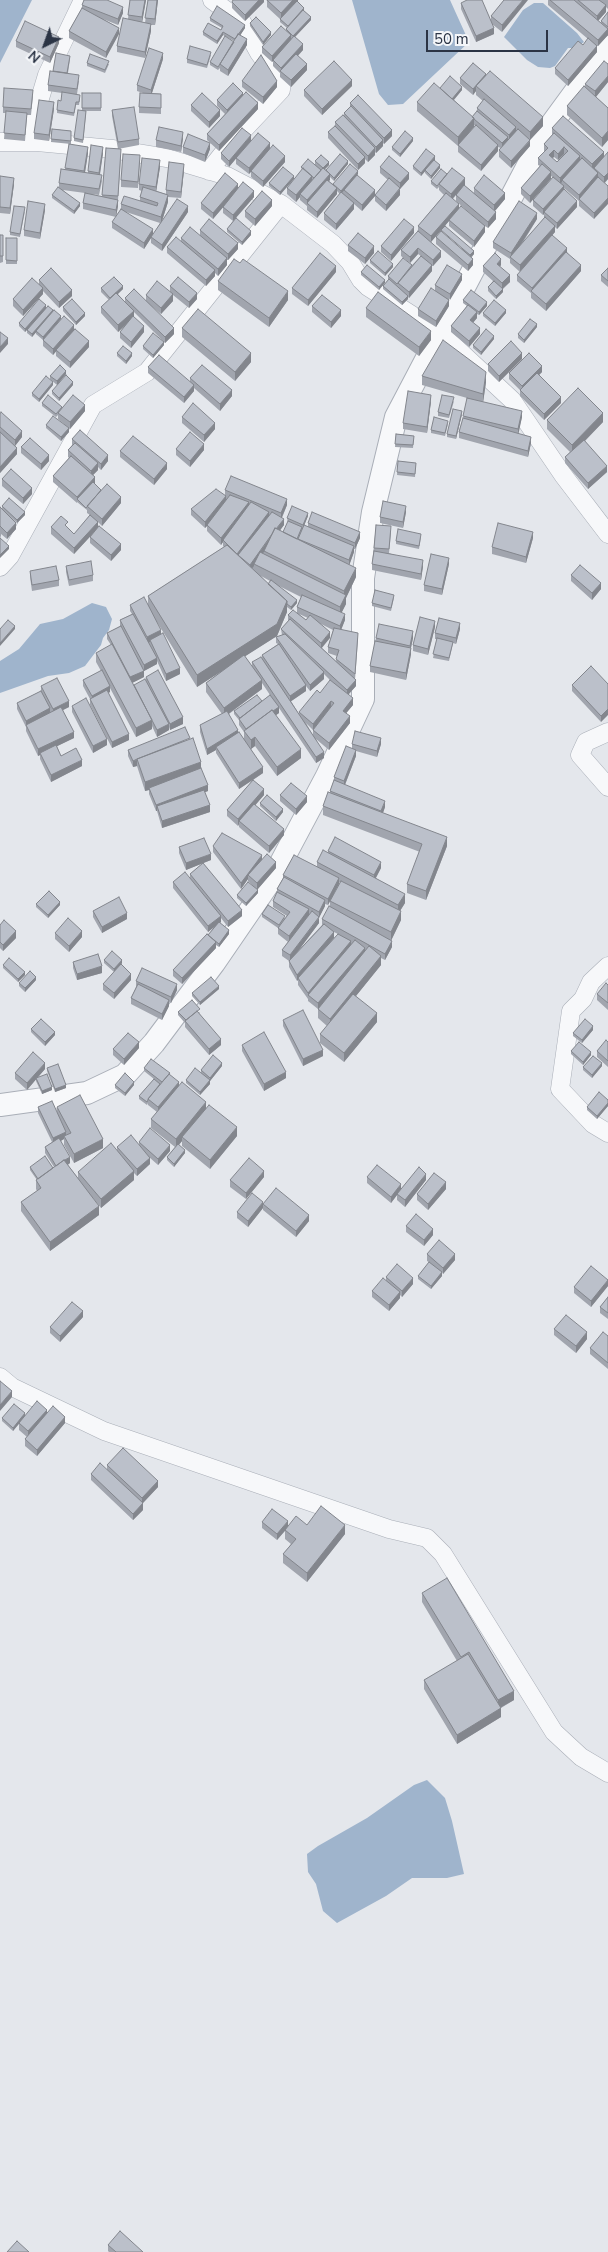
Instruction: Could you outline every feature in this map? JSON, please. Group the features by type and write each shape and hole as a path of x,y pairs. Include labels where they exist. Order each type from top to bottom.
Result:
{"street":[{"path":"27,142 47,75 83,0"},
{"path":"209,171 232,142 281,90 280,83 259,53 242,22 212,0"},
{"path":"0,1105 87,1093 125,1075 154,1043 214,963 275,874 327,776 363,699 363,578 373,512 396,417 545,133 608,47"},
{"path":"0,142 27,142 112,149 167,158 227,176 281,204 333,244 350,262 361,280 368,287 440,333 512,400 563,475 608,534"},
{"path":"0,567 10,556 93,405 147,372 281,204"},
{"path":"608,732 586,742 580,755 608,787"},
{"path":"608,966 591,982 583,999 571,1011 560,1089 593,1124 608,1133"},
{"path":"0,1377 12,1386 104,1431 388,1529 427,1538 443,1554 554,1732 581,1757 608,1773"}],"water":[{"path":"0,0 32,0 0,63"},
{"path":"352,0 450,0 469,42 403,104 388,105 379,94"},
{"path":"534,3 543,3 577,33 584,42 576,48 568,48 555,66 550,68 538,67 527,60 504,37 523,10"},
{"path":"92,603 106,607 112,619 109,630 103,638 101,645 85,666 69,673 48,676 0,693 0,661 19,649 40,624 63,619"},
{"path":"427,1780 445,1798 464,1874 447,1878 412,1878 386,1896 337,1923 323,1911 316,1884 308,1872 307,1854 367,1818 414,1785"}],"building":[{"path":"84,0 107,0 123,7 118,19 82,5"},
{"path":"130,0 145,0 142,17 128,15"},
{"path":"148,0 157,0 155,19 145,18"},
{"path":"233,0 259,0 245,15 232,2"},
{"path":"267,0 293,0 281,13"},
{"path":"467,0 482,0 494,28 476,36 461,3"},
{"path":"504,0 523,0 502,25 491,16"},
{"path":"550,0 574,0 608,29 598,40"},
{"path":"578,0 599,0 606,5 597,16"},
{"path":"297,1 304,8 288,26 280,19"},
{"path":"217,6 245,25 235,39 223,32 217,41 203,32 208,23 221,30 223,26 210,18"},
{"path":"82,8 119,28 106,52 69,31"},
{"path":"303,10 311,17 293,36 286,29"},
{"path":"608,12 608,27 601,21"},
{"path":"256,17 271,32 263,42 250,23"},
{"path":"123,18 151,24 145,52 117,46"},
{"path":"25,21 59,37 50,57 16,41"},
{"path":"281,26 291,35 272,56 262,47"},
{"path":"238,34 247,39 228,70 220,64"},
{"path":"225,36 234,42 218,67 210,62"},
{"path":"294,36 303,44 281,68 273,60"},
{"path":"588,38 597,46 568,80 555,68 578,41 583,45"},
{"path":"190,46 211,52 207,65 187,59"},
{"path":"149,48 163,53 151,90 137,85"},
{"path":"56,53 70,56 67,73 53,71"},
{"path":"90,54 109,61 105,70 87,63"},
{"path":"296,54 307,64 291,80 280,71"},
{"path":"261,55 277,81 263,97 242,81"},
{"path":"334,61 352,80 322,109 304,90"},
{"path":"604,61 608,64 608,76 595,91 585,84"},
{"path":"473,63 486,74 473,89 460,78"},
{"path":"50,71 79,75 77,89 48,85"},
{"path":"490,71 543,117 530,132 476,86"},
{"path":"450,76 462,87 452,99 440,88"},
{"path":"233,83 243,93 227,110 217,100"},
{"path":"434,83 474,118 458,137 417,102"},
{"path":"584,86 608,108 608,131 602,138 567,106"},
{"path":"4,88 33,90 31,109 3,107"},
{"path":"62,92 80,95 79,102 76,102 74,113 57,110 58,100 61,101"},
{"path":"246,92 258,103 219,145 207,134"},
{"path":"82,93 101,93 101,108 82,108"},
{"path":"140,93 161,94 161,108 139,107"},
{"path":"202,93 220,110 209,122 191,105"},
{"path":"358,95 392,130 384,138 350,103"},
{"path":"484,99 516,127 509,135 477,108"},
{"path":"39,100 54,102 49,135 34,133"},
{"path":"351,106 383,140 376,147 344,113"},
{"path":"134,107 139,139 118,142 112,110"},
{"path":"78,110 86,111 83,140 74,138"},
{"path":"6,111 27,113 25,135 4,133"},
{"path":"477,111 508,137 502,143 472,117"},
{"path":"343,115 375,148 368,156 335,122"},
{"path":"563,116 604,152 592,164 552,128"},
{"path":"476,125 498,145 481,165 458,145"},
{"path":"335,126 365,157 358,164 328,132"},
{"path":"159,127 183,132 181,146 156,140"},
{"path":"242,128 251,135 229,161 221,153"},
{"path":"52,129 71,131 71,141 51,139"},
{"path":"518,129 530,140 511,161 499,150"},
{"path":"405,131 413,138 400,154 392,147"},
{"path":"258,133 270,143 249,168 236,158"},
{"path":"554,133 580,156 560,178 538,158 548,148 544,144","holes":["564,147 568,151 557,162 549,155 554,150 558,154"]},
{"path":"188,134 210,143 205,155 183,147"},
{"path":"69,144 88,147 84,171 65,168"},
{"path":"91,145 103,147 99,173 88,171"},
{"path":"273,145 285,156 263,181 251,171"},
{"path":"106,148 121,149 118,196 102,195"},
{"path":"426,149 435,156 421,173 413,166"},
{"path":"608,152 608,173 604,177 594,168"},
{"path":"123,154 140,155 138,182 121,180"},
{"path":"340,154 348,161 334,178 326,170"},
{"path":"321,155 329,162 323,168 315,161"},
{"path":"389,156 409,173 400,183 380,167"},
{"path":"142,158 160,160 156,187 139,184"},
{"path":"582,158 598,173 579,195 562,180"},
{"path":"308,159 321,170 314,178 301,167"},
{"path":"434,160 440,165 431,176 425,170"},
{"path":"169,162 184,164 181,192 166,190"},
{"path":"350,164 358,171 341,191 333,184"},
{"path":"542,164 551,172 530,196 521,188"},
{"path":"283,167 294,176 280,192 269,183"},
{"path":"303,168 312,176 296,195 287,188"},
{"path":"323,168 330,174 307,200 300,194"},
{"path":"452,168 465,178 451,194 439,184"},
{"path":"61,169 102,175 99,189 59,183"},
{"path":"441,169 447,174 437,186 431,181"},
{"path":"225,173 238,184 213,213 201,203"},
{"path":"357,175 375,190 362,205 344,190"},
{"path":"484,175 505,193 494,205 474,188"},
{"path":"0,176 14,178 10,208 0,207"},
{"path":"553,177 564,186 543,209 533,200"},
{"path":"598,177 608,186 608,198 594,213 579,199"},
{"path":"389,178 400,188 386,205 375,195"},
{"path":"327,180 337,188 317,212 307,203"},
{"path":"243,182 254,191 233,215 223,207"},
{"path":"464,185 496,212 488,222 456,195"},
{"path":"58,187 80,203 74,211 52,195"},
{"path":"143,187 168,195 161,217 121,204 124,196 157,206 158,203 140,197"},
{"path":"564,189 577,201 557,223 544,212"},
{"path":"262,191 272,200 255,219 245,211"},
{"path":"341,192 354,203 336,224 324,213"},
{"path":"85,193 118,200 116,210 83,203"},
{"path":"446,193 459,204 431,236 418,226"},
{"path":"177,199 188,206 162,245 151,237"},
{"path":"28,201 45,204 40,233 24,230"},
{"path":"519,201 537,213 511,253 493,242"},
{"path":"14,206 25,207 20,234 10,232"},
{"path":"461,206 485,226 474,241 449,220"},
{"path":"121,209 153,229 144,243 112,222"},
{"path":"545,217 555,226 520,265 510,257"},
{"path":"236,218 251,231 242,242 227,229"},
{"path":"209,219 238,243 228,254 200,230"},
{"path":"404,219 414,227 391,255 381,246"},
{"path":"445,226 474,251 470,255 441,230"},
{"path":"190,227 227,258 218,269 181,238"},
{"path":"418,231 441,251 433,260 418,248 410,257 401,250"},
{"path":"441,231 473,259 468,265 436,237"},
{"path":"358,233 374,246 365,258 348,245"},
{"path":"0,235 3,235 3,256 0,256"},
{"path":"552,235 567,248 532,288 517,275"},
{"path":"176,237 215,270 206,280 167,247"},
{"path":"6,238 17,238 17,261 6,260"},
{"path":"378,251 393,264 385,273 370,260"},
{"path":"566,252 581,265 546,304 531,291"},
{"path":"320,253 336,266 308,300 292,288"},
{"path":"495,253 501,259 497,264 510,275 502,283 483,266"},
{"path":"421,256 432,265 409,292 398,283"},
{"path":"403,258 412,265 397,284 388,276"},
{"path":"234,259 240,263 243,259 288,291 269,318 218,281"},
{"path":"367,265 385,280 379,287 361,272"},
{"path":"447,265 462,274 450,294 435,285"},
{"path":"51,268 72,290 59,302 39,280"},
{"path":"608,268 608,281 601,275"},
{"path":"114,277 123,286 110,298 101,288"},
{"path":"178,277 197,293 189,302 170,286"},
{"path":"32,278 43,288 23,310 13,299"},
{"path":"389,279 408,296 402,302 383,286"},
{"path":"157,281 173,294 161,308 146,295"},
{"path":"494,281 503,289 496,296 488,287"},
{"path":"431,288 449,300 436,321 418,309"},
{"path":"134,289 174,328 165,337 125,298"},
{"path":"471,290 487,302 479,312 463,300"},
{"path":"378,292 431,331 419,347 366,308"},
{"path":"116,293 134,311 118,325 101,307"},
{"path":"322,295 341,310 331,322 312,306"},
{"path":"39,299 46,305 25,329 19,323"},
{"path":"72,299 85,313 76,322 63,307"},
{"path":"494,300 506,310 495,323 483,313"},
{"path":"468,305 477,312 470,320 480,328 469,341 451,326"},
{"path":"48,306 53,310 32,334 27,330"},
{"path":"198,309 251,353 235,372 182,328"},
{"path":"54,310 61,316 43,337 36,331"},
{"path":"64,316 74,325 53,349 43,340"},
{"path":"133,316 144,326 131,342 120,332"},
{"path":"530,319 537,324 524,340 518,334"},
{"path":"75,329 89,341 70,362 56,350"},
{"path":"486,329 494,336 481,352 473,345"},
{"path":"0,332 8,338 0,347"},
{"path":"153,333 164,342 153,355 143,346"},
{"path":"443,340 486,372 483,394 422,376"},
{"path":"511,341 522,353 499,376 488,364"},
{"path":"123,346 132,353 126,361 117,353"},
{"path":"529,353 542,366 522,386 509,373"},
{"path":"159,355 194,385 184,397 148,367"},
{"path":"60,365 66,371 57,381 50,376"},
{"path":"202,365 232,390 220,404 190,378"},
{"path":"537,373 561,397 544,414 520,390"},
{"path":"66,375 73,382 59,398 52,391"},
{"path":"46,376 53,382 39,399 32,393"},
{"path":"578,388 603,413 572,445 547,420"},
{"path":"408,391 431,395 427,427 403,423"},
{"path":"48,395 62,407 56,414 42,403"},
{"path":"73,395 85,405 70,422 58,413"},
{"path":"442,395 454,397 449,415 438,412"},
{"path":"467,398 522,411 518,429 463,416"},
{"path":"193,403 215,423 204,435 182,417"},
{"path":"453,409 462,411 456,436 447,434"},
{"path":"1,412 22,431 15,440 0,427"},
{"path":"53,416 69,428 61,437 46,425"},
{"path":"434,417 448,421 445,433 431,430"},
{"path":"463,418 531,437 528,451 459,432"},
{"path":"80,430 108,455 101,464 72,439"},
{"path":"0,432 17,448 0,467"},
{"path":"190,432 204,444 190,461 176,449"},
{"path":"396,434 414,436 413,445 395,444"},
{"path":"133,436 167,463 154,479 120,451"},
{"path":"30,438 49,455 41,464 21,447"},
{"path":"584,440 607,466 588,483 565,457"},
{"path":"75,443 98,463 91,471 68,450"},
{"path":"71,456 95,477 77,497 53,476"},
{"path":"398,461 416,463 415,474 397,472"},
{"path":"11,469 32,488 23,498 2,479"},
{"path":"231,476 287,499 281,513 225,490"},
{"path":"93,482 101,490 86,508 77,499"},
{"path":"107,484 121,497 102,519 87,506"},
{"path":"216,489 226,496 205,522 191,509"},
{"path":"230,495 249,502 221,538 207,525"},
{"path":"9,498 25,512 17,520 2,506"},
{"path":"383,501 406,506 403,522 380,517"},
{"path":"251,502 269,512 237,554 223,540"},
{"path":"292,506 308,513 303,525 287,518"},
{"path":"0,507 16,523 7,533 0,526"},
{"path":"272,512 284,519 275,528 250,565 238,555"},
{"path":"312,512 360,532 355,543 308,523"},
{"path":"90,515 98,522 74,548 51,527 61,516 68,522 65,525 74,534"},
{"path":"288,521 302,527 297,539 283,532"},
{"path":"498,523 533,532 526,557 492,547"},
{"path":"304,525 354,546 349,560 298,539"},
{"path":"376,525 391,526 389,549 374,548"},
{"path":"99,526 121,544 111,555 90,537"},
{"path":"275,528 356,568 344,591 264,551"},
{"path":"398,529 421,534 419,546 396,541"},
{"path":"0,538 9,546 0,555"},
{"path":"227,545 287,601 277,624 197,675 148,596"},
{"path":"374,551 423,560 421,574 372,564"},
{"path":"260,552 346,595 340,607 254,564"},
{"path":"431,554 449,558 442,589 424,585"},
{"path":"91,561 93,575 69,580 66,566"},
{"path":"580,565 601,583 592,593 571,575"},
{"path":"56,566 59,580 32,585 30,571"},
{"path":"271,580 297,600 291,607 268,584"},
{"path":"375,590 394,595 391,608 372,603"},
{"path":"302,595 345,614 340,626 297,607"},
{"path":"144,597 161,630 147,637 130,605"},
{"path":"293,610 306,620 310,615 330,632 321,643 288,615"},
{"path":"133,614 157,658 144,665 120,620"},
{"path":"420,617 435,621 428,649 413,645"},
{"path":"439,618 460,623 456,638 435,633"},
{"path":"290,619 356,680 347,690 281,629"},
{"path":"8,620 15,626 0,643 0,629"},
{"path":"379,624 413,631 410,646 376,638"},
{"path":"121,626 144,671 130,677 107,633"},
{"path":"334,628 358,633 355,674 336,659 339,650 328,647"},
{"path":"163,633 180,668 166,674 150,640"},
{"path":"285,634 324,672 310,685 276,637"},
{"path":"437,638 453,642 449,658 433,654"},
{"path":"375,641 411,648 406,673 370,666"},
{"path":"112,644 152,720 136,728 96,653"},
{"path":"279,644 306,685 290,696 262,655"},
{"path":"244,655 262,680 224,708 206,683"},
{"path":"261,657 324,752 316,757 252,662"},
{"path":"591,666 608,684 608,709 601,716 572,685"},
{"path":"102,670 110,686 92,696 83,680"},
{"path":"158,670 183,717 170,724 146,677"},
{"path":"57,678 69,701 53,709 41,686"},
{"path":"145,679 169,724 157,730 134,685"},
{"path":"330,680 353,698 343,711 350,716 329,743 313,730 334,703 331,701 313,724 299,712 317,690 320,693"},
{"path":"107,690 129,734 112,742 90,699"},
{"path":"41,691 50,708 26,721 17,703"},
{"path":"257,695 262,701 240,718 234,711"},
{"path":"270,695 279,707 246,729 239,719"},
{"path":"86,698 107,739 93,746 72,706"},
{"path":"61,707 74,732 38,749 26,725"},
{"path":"272,710 301,749 277,767 255,737 251,740 244,731"},
{"path":"227,711 238,730 207,749 200,725"},
{"path":"185,727 190,738 133,761 128,750"},
{"path":"355,731 381,738 377,751 352,744"},
{"path":"239,732 263,767 239,783 216,747"},
{"path":"193,738 201,762 145,782 137,759"},
{"path":"56,745 61,756 76,748 82,760 51,775 40,753"},
{"path":"346,746 356,750 344,781 334,777"},
{"path":"201,768 208,785 156,805 149,788"},
{"path":"253,780 264,789 238,819 227,810"},
{"path":"334,780 385,801 381,811 330,791"},
{"path":"291,783 307,796 296,809 280,795"},
{"path":"204,790 210,805 162,821 157,806"},
{"path":"328,792 447,837 426,891 407,884 422,844 323,806"},
{"path":"267,795 283,809 276,817 260,803"},
{"path":"254,804 284,829 269,846 239,821"},
{"path":"222,833 262,855 241,883 213,846"},
{"path":"335,837 381,862 374,875 328,851"},
{"path":"204,838 211,854 186,863 179,847"},
{"path":"323,850 405,894 398,905 317,862"},
{"path":"267,854 276,862 257,883 248,875"},
{"path":"294,855 339,878 328,899 283,875"},
{"path":"203,863 242,910 228,921 190,874"},
{"path":"185,872 221,916 208,926 173,882"},
{"path":"284,877 325,900 319,912 277,889"},
{"path":"341,881 401,911 391,932 330,901"},
{"path":"248,882 258,890 246,903 237,895"},
{"path":"49,891 60,902 48,915 36,904"},
{"path":"277,892 309,909 289,936 278,928 290,912 273,901"},
{"path":"119,897 127,913 102,927 93,911"},
{"path":"268,905 285,916 279,925 262,914"},
{"path":"329,906 392,941 385,954 322,919"},
{"path":"312,911 319,917 290,955 282,950"},
{"path":"68,918 82,931 69,946 55,933"},
{"path":"4,920 16,931 3,945 0,942 0,925"},
{"path":"219,922 229,930 219,944 208,935"},
{"path":"324,924 334,932 297,975 289,961"},
{"path":"207,934 216,942 182,978 173,970"},
{"path":"338,934 351,941 308,993 298,978"},
{"path":"355,940 365,948 318,1003 308,995"},
{"path":"369,946 381,956 330,1019 318,1009"},
{"path":"112,951 122,960 114,969 104,960"},
{"path":"98,954 102,966 77,974 73,962"},
{"path":"9,958 25,972 18,979 3,965"},
{"path":"121,964 131,974 114,993 103,984"},
{"path":"142,968 177,984 171,997 136,981"},
{"path":"30,971 36,977 25,988 19,983"},
{"path":"211,977 219,986 200,1002 192,993"},
{"path":"606,983 608,985 608,1003 597,994"},
{"path":"138,984 169,1000 162,1014 131,998"},
{"path":"353,994 377,1013 344,1053 320,1034"},
{"path":"192,1000 200,1009 186,1020 178,1012"},
{"path":"303,1010 323,1050 303,1059 283,1020"},
{"path":"197,1011 221,1039 209,1049 185,1021"},
{"path":"41,1019 55,1032 45,1042 31,1029"},
{"path":"585,1019 593,1026 582,1040 573,1033"},
{"path":"264,1032 286,1072 264,1084 242,1045"},
{"path":"128,1033 139,1042 124,1059 113,1049"},
{"path":"606,1040 608,1042 608,1061 597,1051"},
{"path":"579,1042 591,1052 583,1062 571,1051"},
{"path":"33,1052 45,1063 27,1083 15,1073"},
{"path":"213,1055 222,1063 210,1078 201,1070"},
{"path":"593,1056 602,1063 592,1075 583,1067"},
{"path":"151,1059 170,1073 162,1082 144,1068"},
{"path":"58,1064 66,1085 55,1089 47,1068"},
{"path":"195,1068 210,1080 200,1092 186,1080"},
{"path":"125,1073 134,1082 125,1093 115,1085"},
{"path":"47,1074 52,1087 42,1091 36,1078"},
{"path":"169,1074 179,1082 158,1107 148,1099"},
{"path":"154,1079 160,1084 147,1102 139,1096"},
{"path":"182,1082 206,1102 176,1139 151,1119"},
{"path":"599,1092 608,1100 608,1103 597,1116 587,1107"},
{"path":"80,1095 103,1139 74,1154 64,1136 71,1133 57,1107"},
{"path":"52,1101 66,1132 53,1138 38,1107"},
{"path":"209,1105 237,1127 210,1160 182,1137"},
{"path":"150,1128 170,1145 158,1159 139,1142"},
{"path":"131,1135 150,1158 137,1169 117,1147"},
{"path":"59,1138 70,1157 56,1166 45,1147"},
{"path":"111,1143 134,1171 101,1199 78,1172"},
{"path":"178,1144 185,1150 174,1164 167,1157"},
{"path":"45,1156 53,1168 38,1179 30,1167"},
{"path":"249,1158 264,1171 246,1193 230,1180"},
{"path":"64,1160 99,1206 50,1242 21,1202 41,1188 36,1180"},
{"path":"377,1165 401,1184 391,1197 367,1177"},
{"path":"419,1167 426,1174 405,1200 397,1194"},
{"path":"434,1173 446,1182 428,1204 417,1194"},
{"path":"276,1188 309,1215 296,1231 263,1204"},
{"path":"252,1193 263,1202 248,1221 237,1212"},
{"path":"416,1214 433,1229 424,1240 406,1226"},
{"path":"439,1240 455,1254 443,1268 427,1254"},
{"path":"429,1262 442,1272 431,1286 418,1276"},
{"path":"397,1264 413,1278 402,1291 386,1277"},
{"path":"591,1266 608,1280 591,1301 574,1287"},
{"path":"383,1278 400,1292 389,1305 372,1291"},
{"path":"608,1297 608,1313 600,1307"},
{"path":"72,1302 83,1311 60,1336 50,1327"},
{"path":"566,1315 587,1332 576,1346 554,1329"},
{"path":"603,1332 608,1336 608,1363 590,1348"},
{"path":"0,1381 12,1391 0,1405"},
{"path":"37,1401 47,1410 28,1431 19,1423"},
{"path":"14,1404 25,1413 13,1428 2,1418"},
{"path":"53,1406 65,1417 37,1450 25,1439"},
{"path":"123,1448 158,1481 142,1498 107,1465"},
{"path":"100,1463 143,1503 133,1514 91,1474"},
{"path":"321,1506 345,1525 307,1573 283,1554 296,1539 285,1530 296,1516 307,1525"},
{"path":"272,1509 288,1521 277,1534 262,1522"},
{"path":"447,1578 514,1691 498,1700 469,1652 461,1657 422,1593"},
{"path":"468,1654 501,1708 457,1735 424,1680"},
{"path":"120,2231 143,2252 116,2252 108,2245"},
{"path":"17,2241 29,2252 7,2252"}]}
